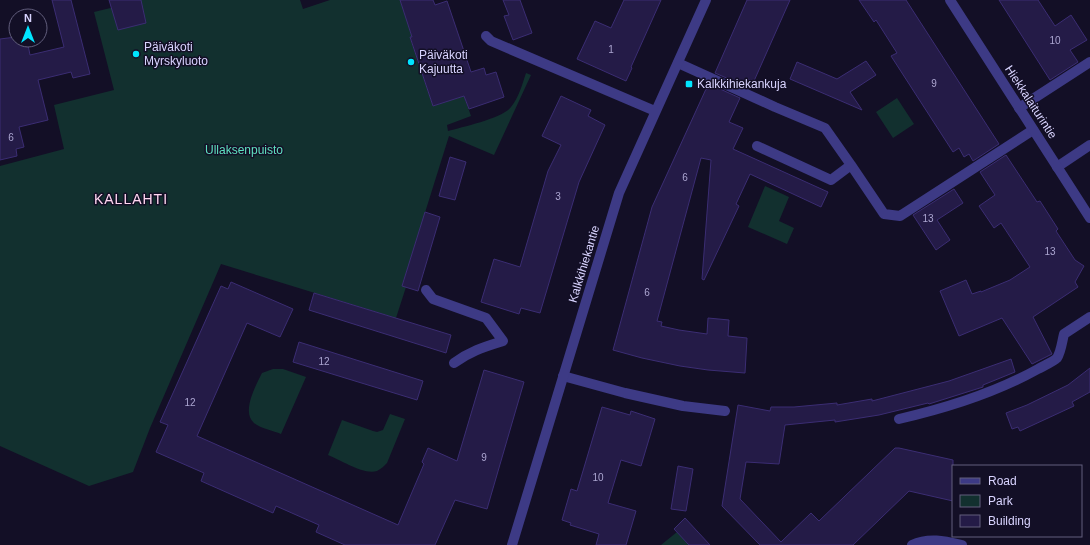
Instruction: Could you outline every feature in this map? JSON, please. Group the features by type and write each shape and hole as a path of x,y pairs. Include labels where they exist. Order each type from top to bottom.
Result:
{"street":[{"name":"Kalkkihiekantie","path":"512,545 619,193 706,0"},
{"name":"Hiekkalaiturintie","path":"950,0 1090,218"},
{"path":"486,36 491,41 656,111"},
{"path":"1019,108 1090,62"},
{"path":"678,63 774,107 825,128 884,214 900,216 1033,130"},
{"path":"1057,167 1090,145"},
{"path":"757,146 831,180 851,165"},
{"path":"426,290 433,299 486,318 503,341 477,348 454,363"},
{"path":"899,419 933,411 984,394 1018,380 1056,358 1061,348 1064,334 1090,317"},
{"path":"563,376 625,393 676,404 725,411"},
{"path":"912,545 924,540 933,540 962,545"}],"green space":[{"name":"Ullaksenpuisto","path":"139,0 300,0 303,9 330,0 406,0 401,2 412,37 410,38 433,106 464,96 471,116 447,125 448,131 482,122 507,111 520,91 526,73 531,75 494,155 449,136 402,286 406,287 396,318 221,264 150,428 133,472 89,486 0,446 0,166 64,149 54,105 114,90 94,12"},
{"path":"897,98 914,124 893,138 876,112"},
{"path":"765,186 789,197 779,221 794,228 787,244 748,227"},
{"path":"273,369 283,369 306,377 281,434 263,428 254,423 250,418 249,412 251,398 262,373"},
{"path":"390,414 405,419 387,463 377,471 365,471 328,455 342,420 377,432 383,430"},
{"path":"677,532 689,545 661,545"}],"building":[{"path":"52,0 71,0 90,74 73,78 71,72 38,80 48,120 19,127 24,147 16,149 17,156 0,160 0,39 8,38 8,48 29,48 30,55 64,47"},
{"path":"109,0 141,0 146,23 118,30"},
{"path":"400,0 433,0 435,5 447,1 471,72 484,68 486,75 496,72 504,97 469,109 464,96 433,106 410,37 412,37"},
{"path":"503,0 520,0 532,33 513,40 504,16 509,15"},
{"path":"624,0 661,0 626,81 577,59 595,21 611,28"},
{"path":"747,0 790,0 754,81 748,79 745,86 715,73"},
{"path":"859,0 906,0 999,144 973,161 969,154 964,157 959,148 953,152 891,56 897,53 876,20 874,22"},
{"path":"999,0 1038,0 1055,26 1071,15 1087,40 1070,50 1078,62 1050,80"},
{"path":"866,61 876,75 850,92 862,110 790,79 797,62 837,79"},
{"path":"709,84 740,98 729,122 743,128 733,149 828,192 821,207 750,174 736,204 739,206 704,280 702,279 711,160 701,158 657,321 662,322 661,326 707,334 708,318 729,320 728,336 747,338 745,373 680,366 613,350 652,207"},
{"path":"561,96 591,110 588,116 605,125 579,182 540,313 521,308 519,314 481,302 494,259 520,267 548,171 561,145 542,136"},
{"path":"1006,155 1037,202 1040,201 1058,229 1056,231 1075,260 1084,266 1075,282 1078,287 1033,317 1052,354 1032,364 1002,318 959,336 940,291 966,280 972,294 981,292 1010,280 1030,267 1001,223 994,228 979,206 995,195 980,172"},
{"path":"450,157 466,162 455,200 439,196"},
{"path":"954,189 963,203 937,220 950,240 936,250 913,215"},
{"path":"425,212 440,217 418,291 402,286"},
{"path":"231,282 293,309 280,337 247,323 197,436 398,525 424,464 422,462 428,448 457,461 484,370 524,382 487,509 455,500 435,545 345,545 316,532 319,525 276,506 273,513 201,481 204,473 156,452 168,425 160,422 221,286 228,289"},
{"path":"314,293 451,335 446,353 309,310"},
{"path":"299,342 423,381 417,400 293,362"},
{"path":"1011,359 1015,372 983,385 983,387 929,404 879,415 835,422 835,420 785,425 779,464 746,462 740,499 781,542 811,513 819,521 895,448 899,448 953,460 952,501 909,491 853,545 760,545 722,506 738,405 770,411 771,407 794,407 837,403 837,405 872,399 872,401 949,381"},
{"path":"1090,368 1090,392 1072,402 1074,406 1020,431 1018,427 1012,429 1006,413 1027,405 1068,385"},
{"path":"602,407 630,415 631,411 655,419 641,466 621,460 608,503 636,511 626,545 596,545 599,534 570,525 571,523 562,520 571,489 577,491"},
{"path":"678,466 693,469 686,511 671,509"},
{"path":"685,518 710,545 689,545 674,529"}],"place":[{"name":"Päiväkoti Myrskyluoto","path":"136,54"},
{"name":"Päiväkoti Kajuutta","path":"411,62"},
{"name":"Kalkkihiekankuja","path":"689,84"}],"district":[{"name":"KALLAHTI","path":"131,199"}]}
